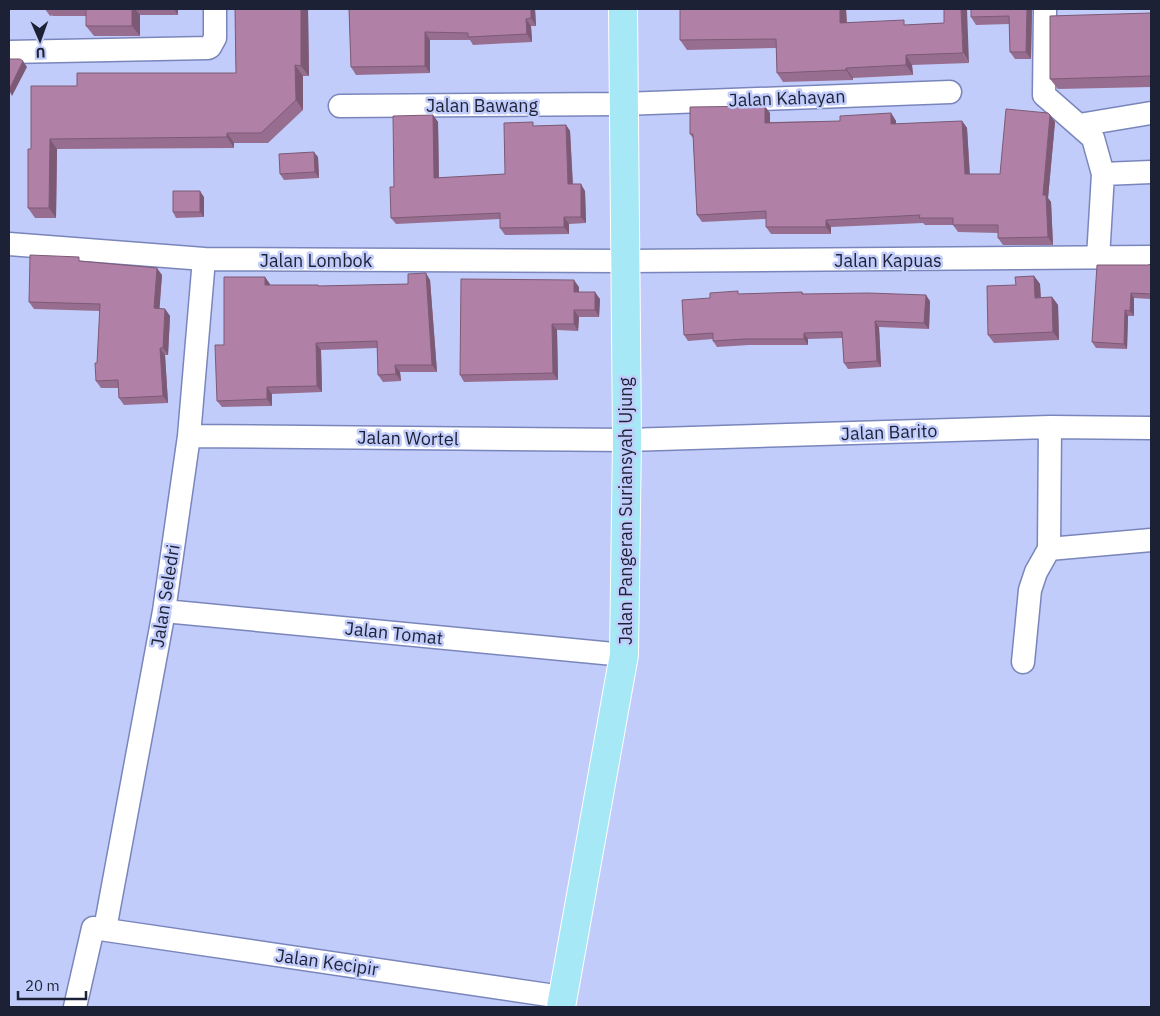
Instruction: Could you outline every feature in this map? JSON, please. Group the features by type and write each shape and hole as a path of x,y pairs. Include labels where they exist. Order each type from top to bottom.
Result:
{"main road":[{"name":"Jalan Pangeran Suriansyah Ujung","path":"562,1002 624,656 627,440 623,9"}],"street":[{"path":"9,52 208,48 215,38 215,9"},
{"path":"1045,9 1044,95 1093,138 1102,174 1098,258"},
{"name":"Jalan Kahayan","path":"623,104 950,92"},
{"name":"Jalan Bawang","path":"340,106 623,104"},
{"path":"1080,125 1151,113"},
{"path":"1102,174 1151,172"},
{"name":"Jalan Lombok","path":"9,244 204,259 625,261"},
{"name":"Jalan Kapuas","path":"625,261 1151,258"},
{"name":"Jalan Seledri","path":"75,1007 99,928 164,611 189,436 204,259"},
{"path":"1023,662 1030,590 1036,572 1049,549 1050,427"},
{"name":"Jalan Barito","path":"627,440 1050,427 1151,428"},
{"name":"Jalan Wortel","path":"189,436 627,440"},
{"path":"1049,549 1151,540"},
{"name":"Jalan Tomat","path":"164,611 624,656"},
{"name":"Jalan Kecipir","path":"99,928 562,1002"}],"building":[{"path":"86,9 132,9 132,26 86,26"},
{"path":"235,9 301,9 301,66 295,65 296,100 261,133 227,133 227,137 50,139 49,208 28,208 28,149 31,149 31,86 77,86 77,73 236,73"},
{"path":"349,9 531,9 531,18 526,19 527,34 468,37 468,33 425,32 425,66 351,67"},
{"path":"680,9 840,9 840,23 904,20 904,25 944,23 944,9 961,9 963,53 906,55 906,65 777,73 776,39 680,40"},
{"path":"971,9 1027,9 1026,52 1010,52 1009,16 971,17"},
{"path":"1151,13 1151,76 1050,79 1050,16"},
{"path":"9,59 20,59 23,61 9,90"},
{"path":"765,106 765,123 840,121 840,116 891,113 891,124 962,121 965,174 1000,174 1006,109 1048,113 1050,115 1043,195 1046,195 1048,237 998,238 998,225 953,225 953,218 919,218 920,215 826,220 826,227 766,227 766,211 697,215 693,134 690,134 690,107"},
{"path":"433,115 434,178 505,174 504,123 533,122 533,126 566,125 568,184 581,184 581,217 564,217 564,227 500,228 500,213 391,218 390,187 394,187 393,116"},
{"path":"314,152 315,172 280,174 279,154"},
{"path":"173,191 200,191 200,212 173,212"},
{"path":"30,255 79,257 79,261 157,268 154,308 165,309 163,348 160,348 163,396 119,398 118,380 96,381 95,363 97,363 100,304 29,302"},
{"path":"1151,264 1151,294 1131,293 1130,311 1125,310 1124,344 1092,342 1097,265"},
{"path":"426,273 432,365 395,365 396,374 378,375 377,341 316,343 317,386 267,387 267,399 217,401 215,345 224,345 224,277 265,277 265,285 318,286 408,284 408,274"},
{"path":"1034,276 1035,298 1052,297 1053,332 988,335 987,286 1016,285 1015,277"},
{"path":"461,279 574,280 574,292 595,292 595,310 574,310 574,324 552,324 553,373 460,375"},
{"path":"738,291 738,294 802,292 802,294 868,293 926,295 924,323 875,321 877,361 844,363 842,332 804,333 804,339 713,341 713,333 684,335 682,300 710,298 710,293"}]}
